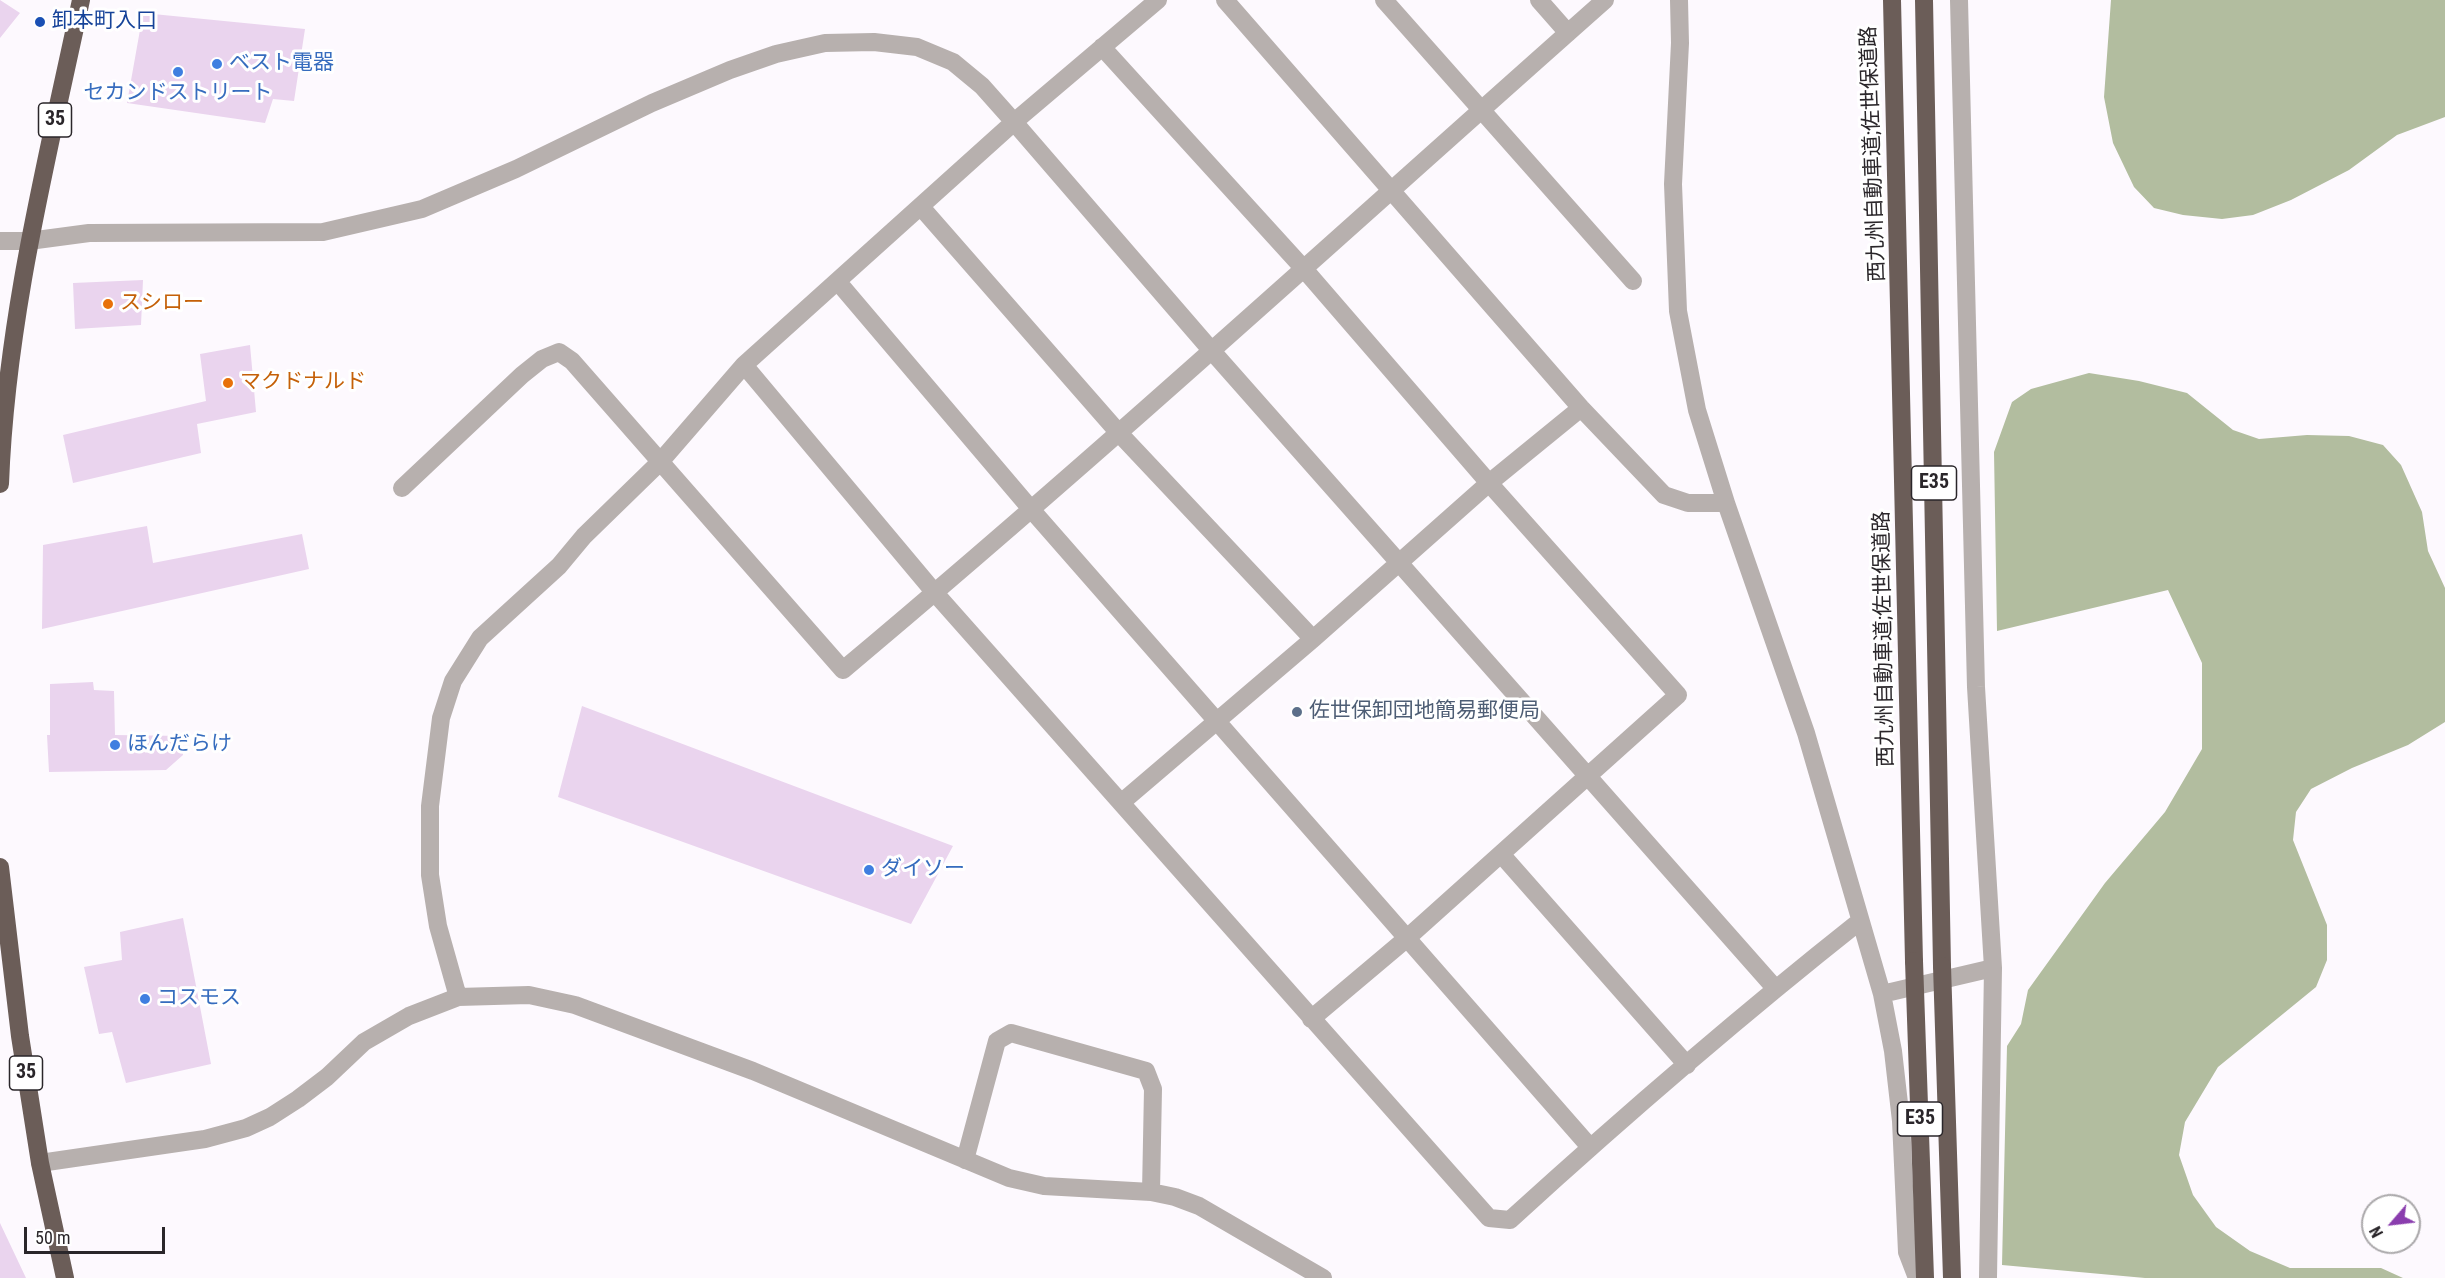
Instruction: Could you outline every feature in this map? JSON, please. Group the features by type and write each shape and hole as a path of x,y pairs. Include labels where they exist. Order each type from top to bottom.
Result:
{"highway":[{"name":"35","path":"0,484 2,419 29,241 81,0"},
{"name":"西九州自動車道;佐世保道路","path":"1892,0 1921,1278"},
{"name":"E35","path":"1924,0 1942,966 1952,1278"},
{"name":"35","path":"0,867 4,945 40,1163 65,1278"}],"street":[{"path":"458,998 438,926 430,875 430,806 441,718 453,681 480,638 559,566 584,536 660,462 744,365 1014,122 1158,0"},
{"path":"1225,0 1581,408 1664,495 1688,503 1726,503"},
{"path":"1384,0 1632,281"},
{"path":"1539,0 1568,33"},
{"path":"402,488 522,375 542,359 559,352 572,361 843,670 935,593 1304,269 1605,0"},
{"path":"1679,0 1680,44 1673,184 1678,311 1697,410 1726,503 1806,733 1882,994 1893,1051 1900,1122 1906,1252 1921,1278"},
{"path":"1959,0 1976,675 1993,968 1988,1278"},
{"path":"0,241 29,241 89,233 323,232 422,209 516,169 651,103 730,70 776,54 825,43 874,42 917,47 954,62 982,87 1014,122 1211,350 1776,988"},
{"path":"1102,47 1304,269 1489,483 1678,695 1406,939 1311,1019"},
{"path":"921,207 1118,432 1313,639"},
{"path":"838,282 1030,508 1218,719 1406,939 1590,1147"},
{"path":"744,365 935,593 1489,1218 1510,1220 1590,1147 1776,988 1860,921"},
{"path":"1122,802 1313,639 1489,483 1581,408"},
{"path":"1501,854 1687,1065"},
{"path":"1882,994 1993,968"},
{"path":"40,1163 205,1139 246,1128 270,1117 298,1099 381,1030 434,1005 458,998 529,995 575,1005 753,1071 1009,1178 1044,1186 1151,1192 1176,1197 1199,1206 1323,1278"},
{"path":"964,1160 997,1041 1011,1033 1146,1071 1153,1089 1151,1192"}],"green space":[{"path":"2111,0 2445,0 2445,117 2397,135 2349,170 2291,200 2253,215 2222,219 2183,215 2154,208 2134,187 2113,143 2104,97"},
{"path":"2089,373 2139,381 2187,393 2233,430 2259,439 2307,435 2349,436 2383,445 2401,465 2422,512 2428,551 2445,588 2445,722 2408,745 2352,768 2311,789 2296,812 2293,840 2327,925 2327,960 2316,987 2218,1067 2185,1122 2179,1155 2193,1195 2216,1227 2250,1251 2290,1268 2381,1268 2403,1278 2145,1278 2002,1265 2007,1046 2021,1024 2028,990 2105,883 2165,812 2202,749 2202,663 2168,590 1997,631 1994,452 2012,402 2031,389"}],"building":[{"path":"0,0 20,13 0,38"},
{"name":"ベスト電器","path":"143,13 305,29 294,101 273,99 265,123 127,103"},
{"name":"スシロー","path":"143,280 141,325 75,329 73,283"},
{"path":"250,345 256,412 197,424 201,453 73,483 63,435 206,401 200,354"},
{"path":"147,526 153,563 302,534 309,569 42,629 43,545"},
{"path":"93,682 94,690 114,691 115,735 182,736 183,755 166,770 49,772 47,735 50,735 50,684"},
{"path":"582,706 953,846 911,924 558,797"},
{"name":"コスモス","path":"183,918 211,1064 126,1083 112,1032 99,1034 84,967 122,960 120,932"},
{"path":"0,1223 26,1278 0,1278"}],"place":[{"name":"卸本町入口","path":"40,22"},
{"name":"ベスト電器","path":"217,64"},
{"name":"セカンドストリート","path":"178,72"},
{"name":"スシロー","path":"108,304"},
{"name":"マクドナルド","path":"228,383"},
{"name":"佐世保卸団地簡易郵便局","path":"1297,712"},
{"name":"ほんだらけ","path":"115,745"},
{"name":"ダイソー","path":"869,870"},
{"name":"コスモス","path":"145,999"}]}
